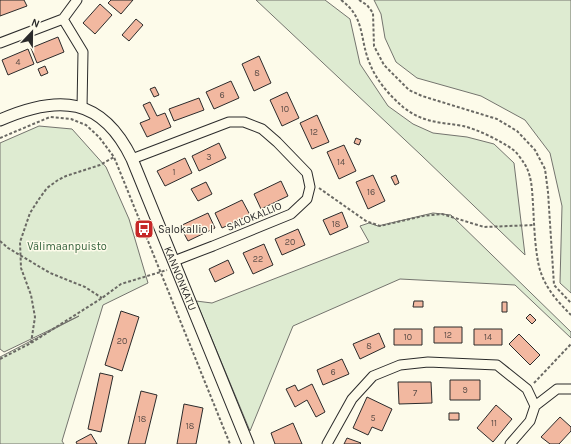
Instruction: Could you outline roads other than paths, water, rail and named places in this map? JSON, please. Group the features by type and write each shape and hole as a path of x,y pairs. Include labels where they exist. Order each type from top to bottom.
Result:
{"street":[{"path":"0,43 63,19 77,0"},
{"path":"63,19 83,52 82,108"},
{"name":"KANNONKATU","path":"0,120 20,111 44,106 67,104 82,108 101,117 115,131 132,160 248,444"},
{"name":"SALOKALLIO","path":"132,160 229,122 244,122 262,129 277,142 306,173 310,187 307,199 291,214 175,264"},
{"path":"327,444 352,399 373,376 400,365 428,362 497,365 528,389 535,406"},
{"path":"510,444 530,421 535,406 557,389 571,389"}],"place":[{"name":"Salokallio I","path":"144,229"}],"park label":[{"name":"Välimaanpuisto","path":"67,246"}]}
